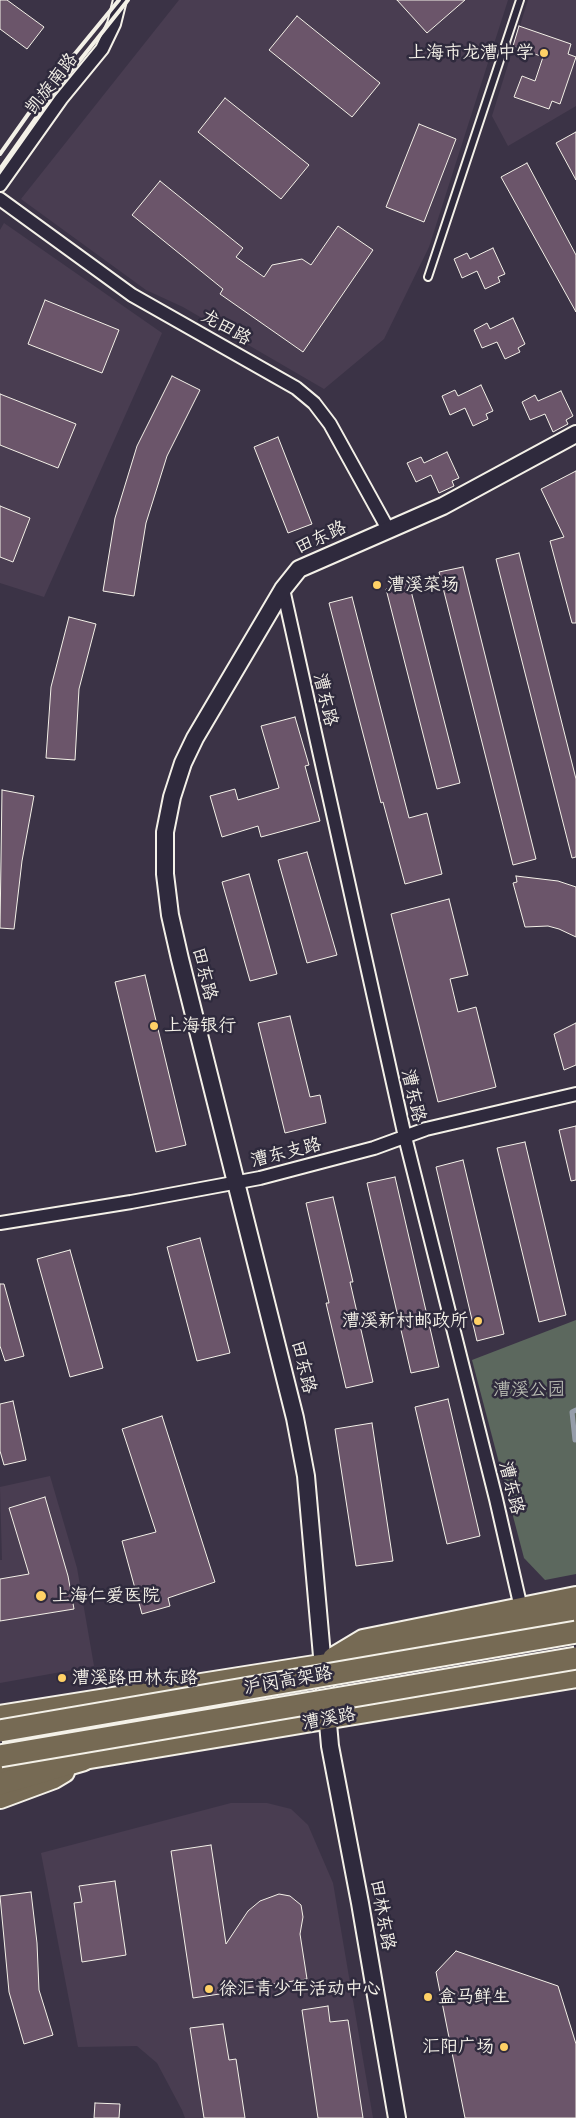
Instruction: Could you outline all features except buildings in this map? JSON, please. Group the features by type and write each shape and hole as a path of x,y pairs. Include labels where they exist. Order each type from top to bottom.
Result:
{"highway":[{"path":"372,1667 576,1623"},
{"name":"沪闵高架路","path":"0,1731 576,1632"},
{"name":"沪闵高架路","path":"0,1756 576,1658"},
{"path":"0,1784 83,1760"}],"main road":[{"path":"322,1665 363,1640 576,1597"},
{"path":"0,1716 322,1665 576,1618"},
{"name":"漕溪路","path":"0,1771 83,1760 576,1676"},
{"name":"漕溪路","path":"0,1798 54,1778 83,1760"}],"street":[{"name":"凯旋南路","path":"0,185 61,99 102,49 112,30 120,0"},
{"name":"龙田路","path":"0,200 132,295 296,388 314,403 330,424 388,529"},
{"name":"田东路","path":"327,1719 313,1538 306,1476 295,1418 170,915 165,874 166,832 172,797 183,763 195,738 290,577 308,563 443,506 576,434"},
{"name":"漕东路","path":"283,589 404,1137 496,1499 521,1608"},
{"name":"漕东支路","path":"0,1223 237,1183 286,1172 426,1129 576,1094"},
{"name":"田林东路","path":"327,1719 397,2118"}],"lane":[{"path":"428,278 520,0"}],"shaded area":[{"path":"179,0 508,0 429,247 384,339 324,389 183,307 146,290 21,199"},
{"name":"上海市龙漕中学","path":"528,0 576,0 576,106 508,146 492,116"},
{"path":"4,223 162,333 44,597 0,583 0,230"},
{"name":"上海仁爱医院","path":"50,1476 77,1568 94,1666 0,1683 0,1560 2,1560 0,1487"},
{"name":"徐汇青少年活动中心","path":"231,1803 267,1803 291,1809 308,1825 333,1883 373,2118 185,2118 157,2063 137,2046 78,2047 41,1853"}],"green space":[{"name":"漕溪公园","path":"576,1320 576,1574 545,1580 524,1558 472,1360"}],"waterway":[{"path":"575,1440 572,1412 576,1410"}],"railway":[{"path":"0,154 46,89 119,0"},
{"path":"0,169 53,94 128,0"}],"place":[{"name":"上海市龙漕中学","path":"544,53"},
{"name":"漕溪菜场","path":"377,585"},
{"name":"上海银行","path":"154,1026"},
{"name":"漕溪新村邮政所","path":"478,1321"},
{"name":"上海仁爱医院","path":"41,1596"},
{"name":"漕溪路田林东路","path":"62,1678"},
{"name":"徐汇青少年活动中心","path":"209,1989"},
{"name":"盒马鲜生","path":"428,1997"},
{"name":"汇阳广场","path":"504,2047"}]}
